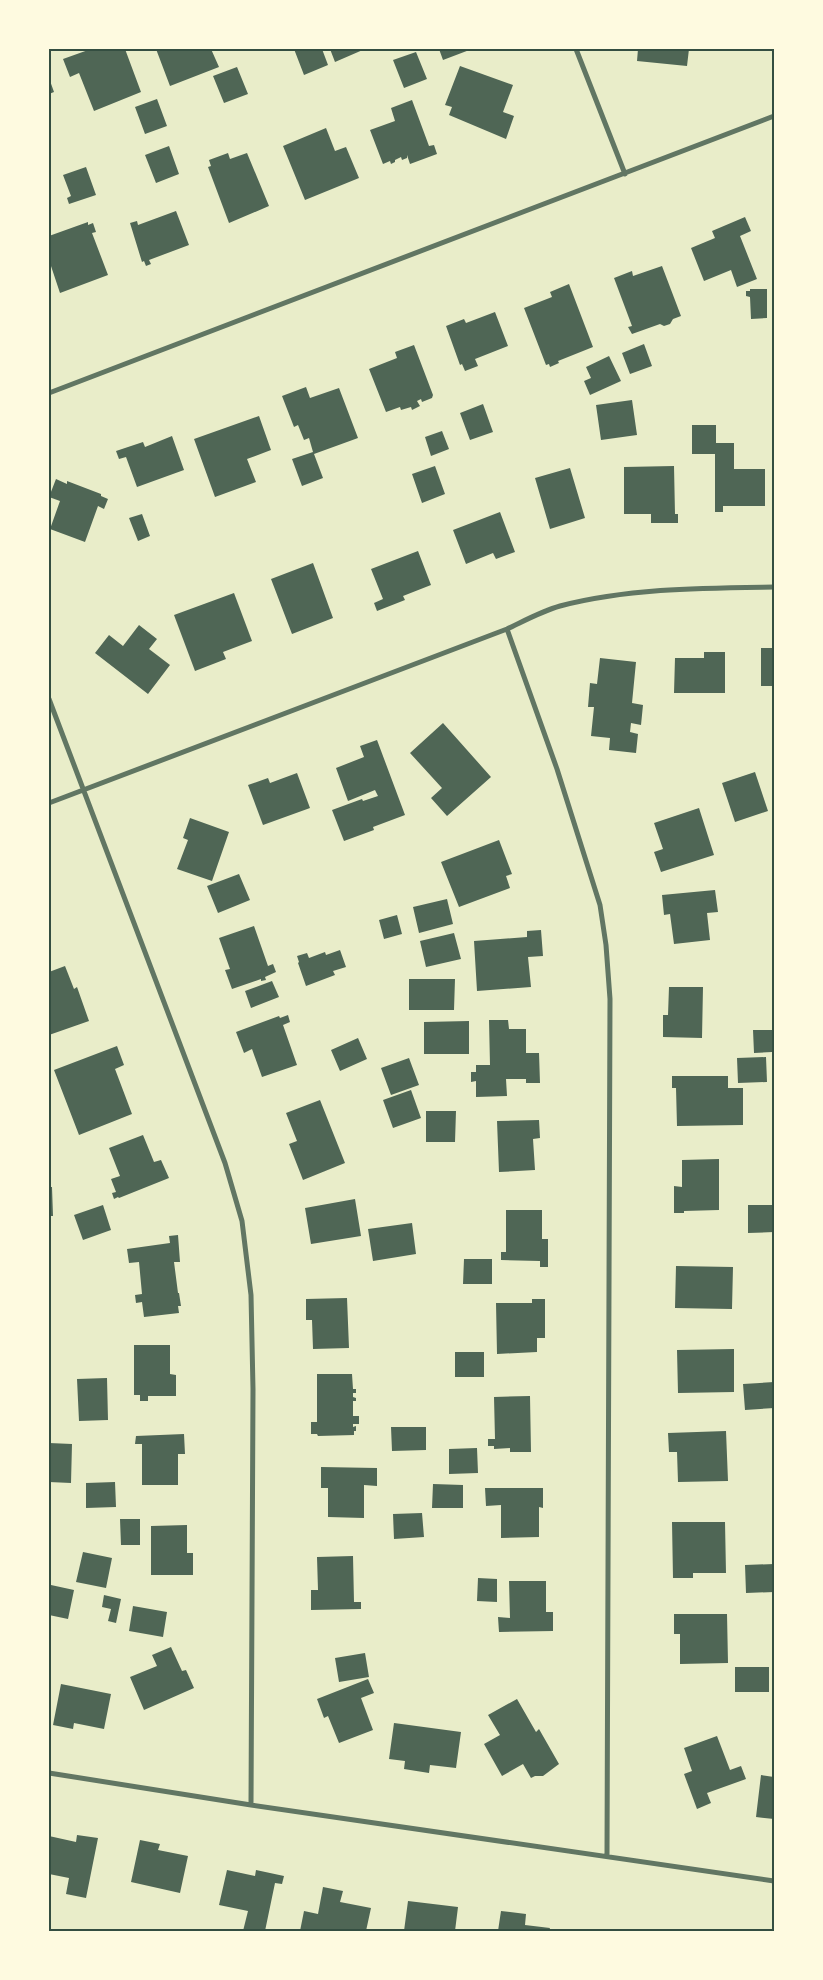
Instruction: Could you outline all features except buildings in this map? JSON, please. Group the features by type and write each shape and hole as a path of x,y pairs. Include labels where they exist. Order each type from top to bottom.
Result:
{"street":[{"path":"576,49 625,174"},
{"path":"49,393 774,116"},
{"path":"49,803 507,628 558,606 654,591 774,587"},
{"path":"507,628 557,769 600,905 607,954 610,999 607,1856"},
{"path":"49,699 225,1163 242,1221 251,1295 253,1370 251,1805"},
{"path":"49,1773 251,1805 774,1881"}]}
